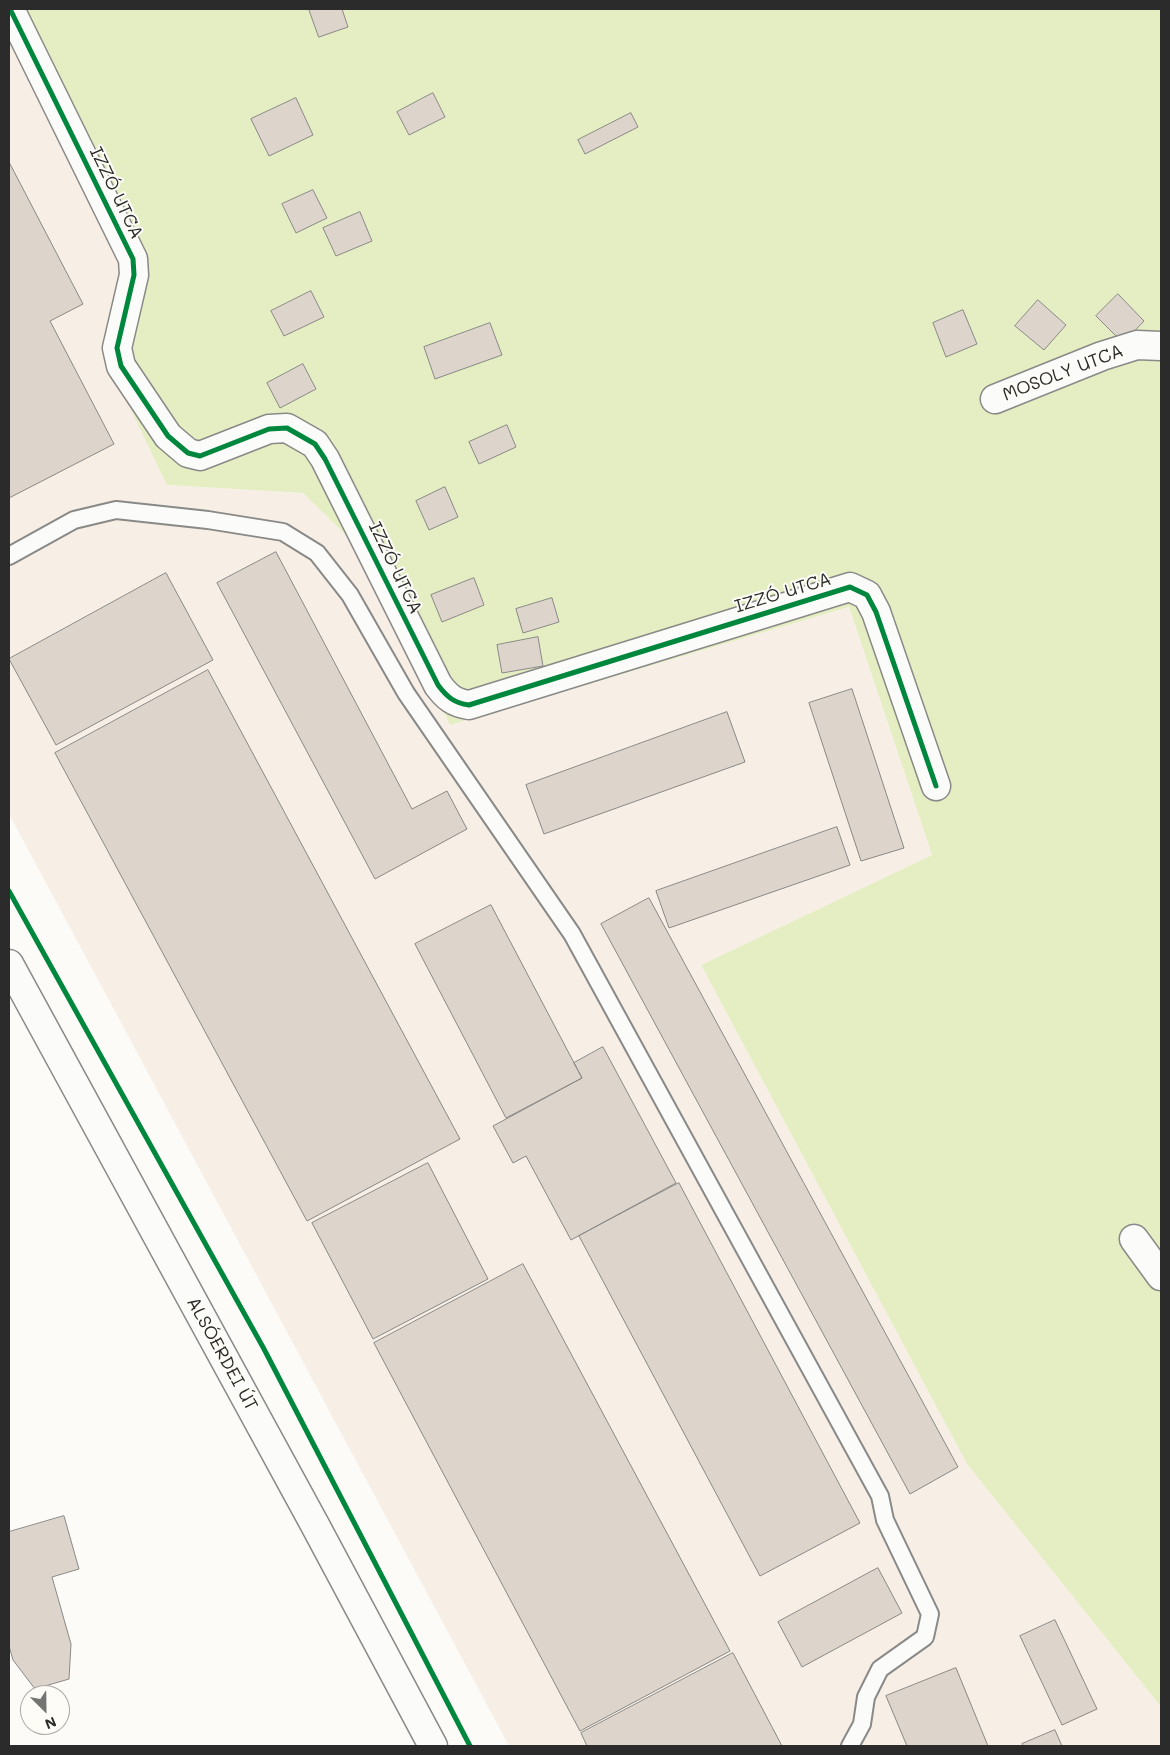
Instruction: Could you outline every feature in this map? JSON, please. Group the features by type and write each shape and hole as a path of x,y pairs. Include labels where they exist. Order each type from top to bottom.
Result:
{"street":[{"name":"IZZÓ UTCA","path":"10,9 133,259 134,275 118,348 121,366 168,436 188,452 200,456 269,429 287,428 315,444 325,459 438,684 446,696 458,703 469,704 850,587 867,595 876,612 936,786"},
{"name":"MOSOLY UTCA","path":"994,399 1102,356 1137,345 1161,346"},
{"name":"ALSÓERDEI ÚT","path":"9,964 311,1517 433,1746"},
{"path":"1134,1238 1161,1276"}],"lane":[{"path":"9,556 74,520 116,510 163,515 283,532 317,553 350,595 426,724 572,934 880,1496 885,1520 930,1614 925,1637 880,1669 866,1698 862,1724 850,1746"}],"shaded area":[{"path":"9,13 125,274 167,485 303,493 371,560 450,725 849,607 932,855 701,965 967,1464 1161,1707 1161,1746 509,1746 9,814"}],"green space":[{"path":"9,9 1161,9 1161,1707 967,1464 701,965 932,855 849,607 450,725 371,560 303,493 167,485 107,360 124,274"}],"building":[{"path":"309,9 342,9 348,27 319,37"},
{"path":"433,93 445,117 409,135 397,112"},
{"path":"296,98 313,135 269,156 251,119"},
{"path":"631,113 638,127 585,154 578,140"},
{"path":"9,162 83,304 50,321 114,444 9,498"},
{"path":"313,190 327,218 296,233 282,204"},
{"path":"360,212 372,241 336,256 323,228"},
{"path":"311,291 324,317 284,336 271,311"},
{"path":"1118,294 1144,321 1123,343 1096,316"},
{"path":"1038,300 1066,325 1044,350 1015,326"},
{"path":"963,310 977,344 946,357 933,323"},
{"path":"490,323 502,355 435,379 424,347"},
{"path":"303,364 316,389 280,408 267,383"},
{"path":"507,425 516,447 479,464 469,442"},
{"path":"445,487 458,517 429,530 416,501"},
{"path":"276,552 412,809 447,791 467,829 375,879 217,583"},
{"path":"166,573 213,660 56,745 9,659"},
{"path":"474,578 484,605 442,622 431,595"},
{"path":"552,598 559,622 523,633 516,609"},
{"path":"538,637 543,666 502,673 497,645"},
{"path":"208,670 460,1139 307,1221 55,753"},
{"path":"852,689 904,848 861,861 809,703"},
{"path":"727,712 745,762 544,834 526,785"},
{"path":"837,827 850,865 669,928 656,891"},
{"path":"649,898 958,1467 910,1494 601,924"},
{"path":"491,905 582,1078 506,1118 415,944"},
{"path":"603,1047 676,1183 571,1240 526,1156 513,1163 493,1126 582,1078 574,1063"},
{"path":"428,1163 488,1279 373,1339 312,1223"},
{"path":"679,1183 860,1523 760,1576 579,1236"},
{"path":"523,1264 730,1651 580,1731 374,1343"},
{"path":"64,1516 79,1569 52,1577 71,1644 69,1679 49,1685 32,1685 13,1660 9,1646 9,1532"},
{"path":"878,1568 902,1613 802,1667 778,1622"},
{"path":"1055,1620 1097,1709 1062,1725 1020,1636"},
{"path":"733,1653 782,1746 587,1746 581,1733"},
{"path":"956,1668 988,1746 907,1746 886,1696"},
{"path":"1055,1730 1062,1746 1023,1746 1022,1744"}],"cycle path":[{"path":"10,9 133,259 134,275 117,348 121,366 168,436 188,453 200,456 269,429 287,428 315,444 325,459 438,685 448,696 459,703 469,705 850,587 867,595 876,612 936,786"},
{"path":"9,891 264,1349 470,1746"}]}
